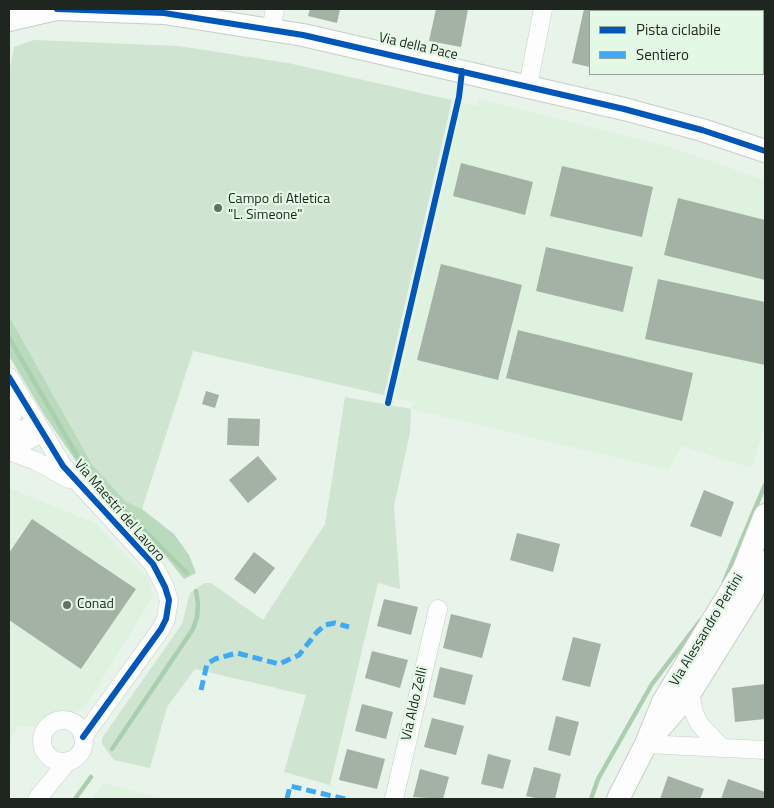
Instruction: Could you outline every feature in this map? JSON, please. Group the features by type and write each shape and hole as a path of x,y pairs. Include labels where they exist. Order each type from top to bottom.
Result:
{"street":[{"name":"Via della Pace","path":"9,20 57,9 273,19 369,49 528,86 702,130 765,151"},
{"path":"528,86 543,9"},
{"path":"9,424 17,403 13,384"},
{"name":"Via Maestri del Lavoro","path":"13,384 63,466 79,486 153,564 165,586 169,600 166,619 161,629 83,737 80,753 68,761 39,797"},
{"path":"9,437 28,427 39,428 34,437 28,441 9,444"},
{"path":"9,451 36,461 79,486"},
{"name":"Via Alessandro Pertini","path":"618,799 646,744 663,702 743,571 765,515"},
{"name":"Via Alessandro Pertini","path":"646,744 690,693 751,594 765,562"},
{"name":"Via Aldo Zelli","path":"394,799 438,609"},
{"path":"690,693 694,713 700,725 721,747"},
{"name":"Via Maestri del Lavoro","path":"39,797 46,754 42,743 44,733 50,724 66,721 109,699"},
{"path":"66,721 77,726 83,737"},
{"path":"646,744 765,750"},
{"path":"46,754 60,762 68,761"}],"shaded area":[{"name":"Campo di Atletica \"L. Simeone\"","path":"34,40 179,46 288,63 452,100 384,395 193,351 142,509 125,501 92,464 9,316 9,73 14,47"},
{"path":"479,99 669,147 765,180 765,424 752,468 681,446 669,470 411,409 413,402 395,398 463,103 477,106"},
{"path":"9,316 92,464 125,501 142,509 174,534 189,555 196,573 184,579 158,547 82,470 45,416 9,356"},
{"path":"345,397 411,409 410,433 394,506 400,589 378,583 330,785 284,772 306,695 195,669 167,707 150,768 114,760 102,744 102,738 182,624 190,593 204,583 211,583 263,620 325,524"},
{"path":"9,488 97,524 148,578 154,595 84,708 38,728 19,726 9,741"},
{"path":"103,783 165,799 92,799"}],"building":[{"path":"310,9 340,9 337,23 308,16"},
{"path":"436,9 468,9 461,47 429,41"},
{"path":"584,9 616,9 589,10 589,67 572,63"},
{"path":"461,163 533,182 525,215 453,196"},
{"path":"562,166 653,187 642,237 550,216"},
{"path":"678,198 765,220 765,280 664,255"},
{"path":"546,247 633,267 623,312 536,291"},
{"path":"441,264 522,285 498,380 417,360"},
{"path":"658,279 765,302 765,365 645,339"},
{"path":"518,330 693,373 682,421 506,378"},
{"path":"206,391 219,395 215,408 202,404"},
{"path":"228,418 260,419 259,446 227,445"},
{"path":"258,456 277,479 248,503 229,480"},
{"path":"704,490 734,502 721,537 690,526"},
{"name":"Conad","path":"32,519 136,589 81,669 9,620 9,553"},
{"path":"517,533 560,544 553,572 510,560"},
{"path":"254,552 275,568 255,594 234,579"},
{"path":"384,599 418,607 411,635 377,626"},
{"path":"451,614 491,624 482,658 443,648"},
{"path":"573,637 601,644 590,687 562,680"},
{"path":"372,651 408,660 400,688 365,678"},
{"path":"440,667 473,675 465,705 433,697"},
{"path":"765,684 765,719 735,722 732,688"},
{"path":"362,704 393,712 386,739 355,731"},
{"path":"556,716 579,722 570,756 548,750"},
{"path":"432,718 464,726 456,755 424,747"},
{"path":"347,749 385,759 377,789 339,780"},
{"path":"488,754 511,760 503,789 481,784"},
{"path":"534,767 561,774 555,799 540,799 526,796"},
{"path":"420,769 449,777 443,799 413,797"},
{"path":"668,776 704,789 700,799 660,799"},
{"path":"728,779 765,792 765,799 721,799"}],"waterway":[{"path":"9,338 86,471 115,501"},
{"path":"724,582 765,485"},
{"path":"126,512 187,573"},
{"path":"112,749 193,629 197,617 196,591"},
{"path":"591,799 598,779 652,684 700,621"},
{"path":"75,799 91,777"}],"marked path":[{"path":"201,690 207,664 215,659 237,653 279,664 299,655 325,625 335,623 349,627"},
{"path":"287,799 290,786 345,799"}],"cycle path":[{"path":"57,9 164,13 303,35 624,109 702,130 765,151"},
{"path":"388,403 459,97 462,71"},
{"path":"9,377 63,466 153,564 165,587 169,600 166,619 161,629 83,737"}],"place":[{"name":"Campo di Atletica \"L. Simeone\"","path":"218,208"},
{"name":"Conad","path":"67,605"}]}
